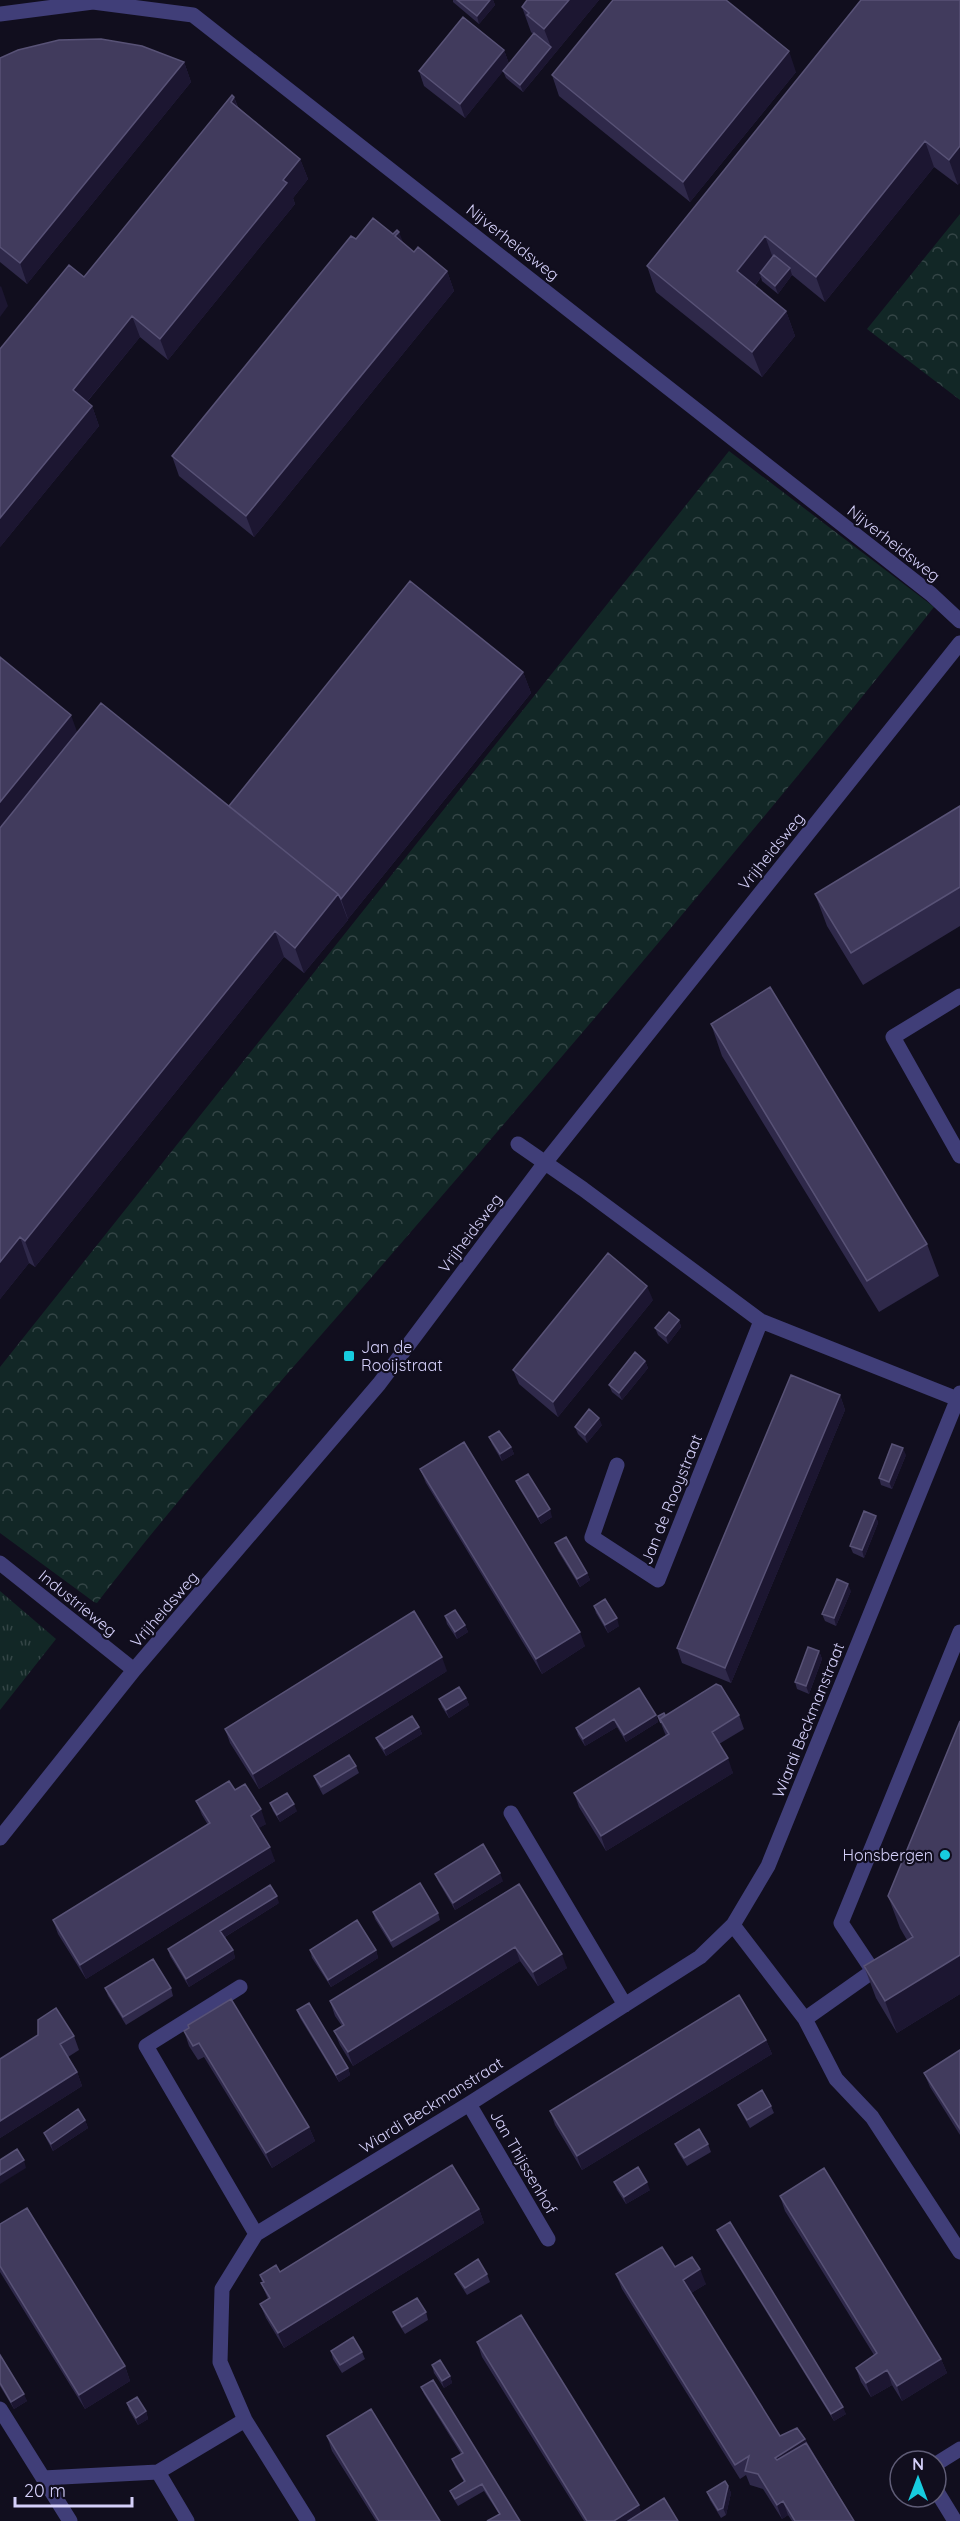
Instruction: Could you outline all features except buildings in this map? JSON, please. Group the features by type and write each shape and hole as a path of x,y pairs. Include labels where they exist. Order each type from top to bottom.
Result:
{"street":[{"name":"Nijverheidsweg","path":"0,14 93,2 193,15 931,594 960,621"},
{"name":"Vrijheidsweg","path":"0,1838 134,1670 379,1384 544,1164 960,643"},
{"path":"960,996 893,1037 960,1156"},
{"path":"518,1144 583,1189 760,1321 959,1397"},
{"name":"Jan de Rooystraat","path":"617,1465 592,1537 658,1580 760,1321"},
{"name":"Wiardi Beckmanstraat","path":"308,2521 245,2420 220,2362 222,2289 256,2234 469,2104 700,1957 733,1924 768,1866 959,1397"},
{"name":"Industrieweg","path":"0,1563 134,1670"},
{"path":"805,2019 873,1971 841,1923 960,1632"},
{"path":"511,1813 625,2005"},
{"path":"733,1924 805,2019 836,2079 872,2117 960,2252"},
{"path":"240,1987 146,2046 256,2234"},
{"name":"Jan Thijssenhof","path":"469,2104 549,2239"},
{"path":"0,2409 70,2521"},
{"path":"43,2478 158,2472 245,2420"},
{"path":"158,2472 187,2521"},
{"path":"948,2507 957,2520"}],"green space":[{"path":"960,214 960,400 867,329"},
{"path":"729,451 934,607 681,916 175,1505 97,1603 94,1602 0,1533 0,1367"},
{"path":"0,1591 56,1639 0,1710"}],"place":[{"name":"Jan de Rooijstraat","path":"349,1356"},
{"name":"Honsbergen","path":"945,1855"}]}
